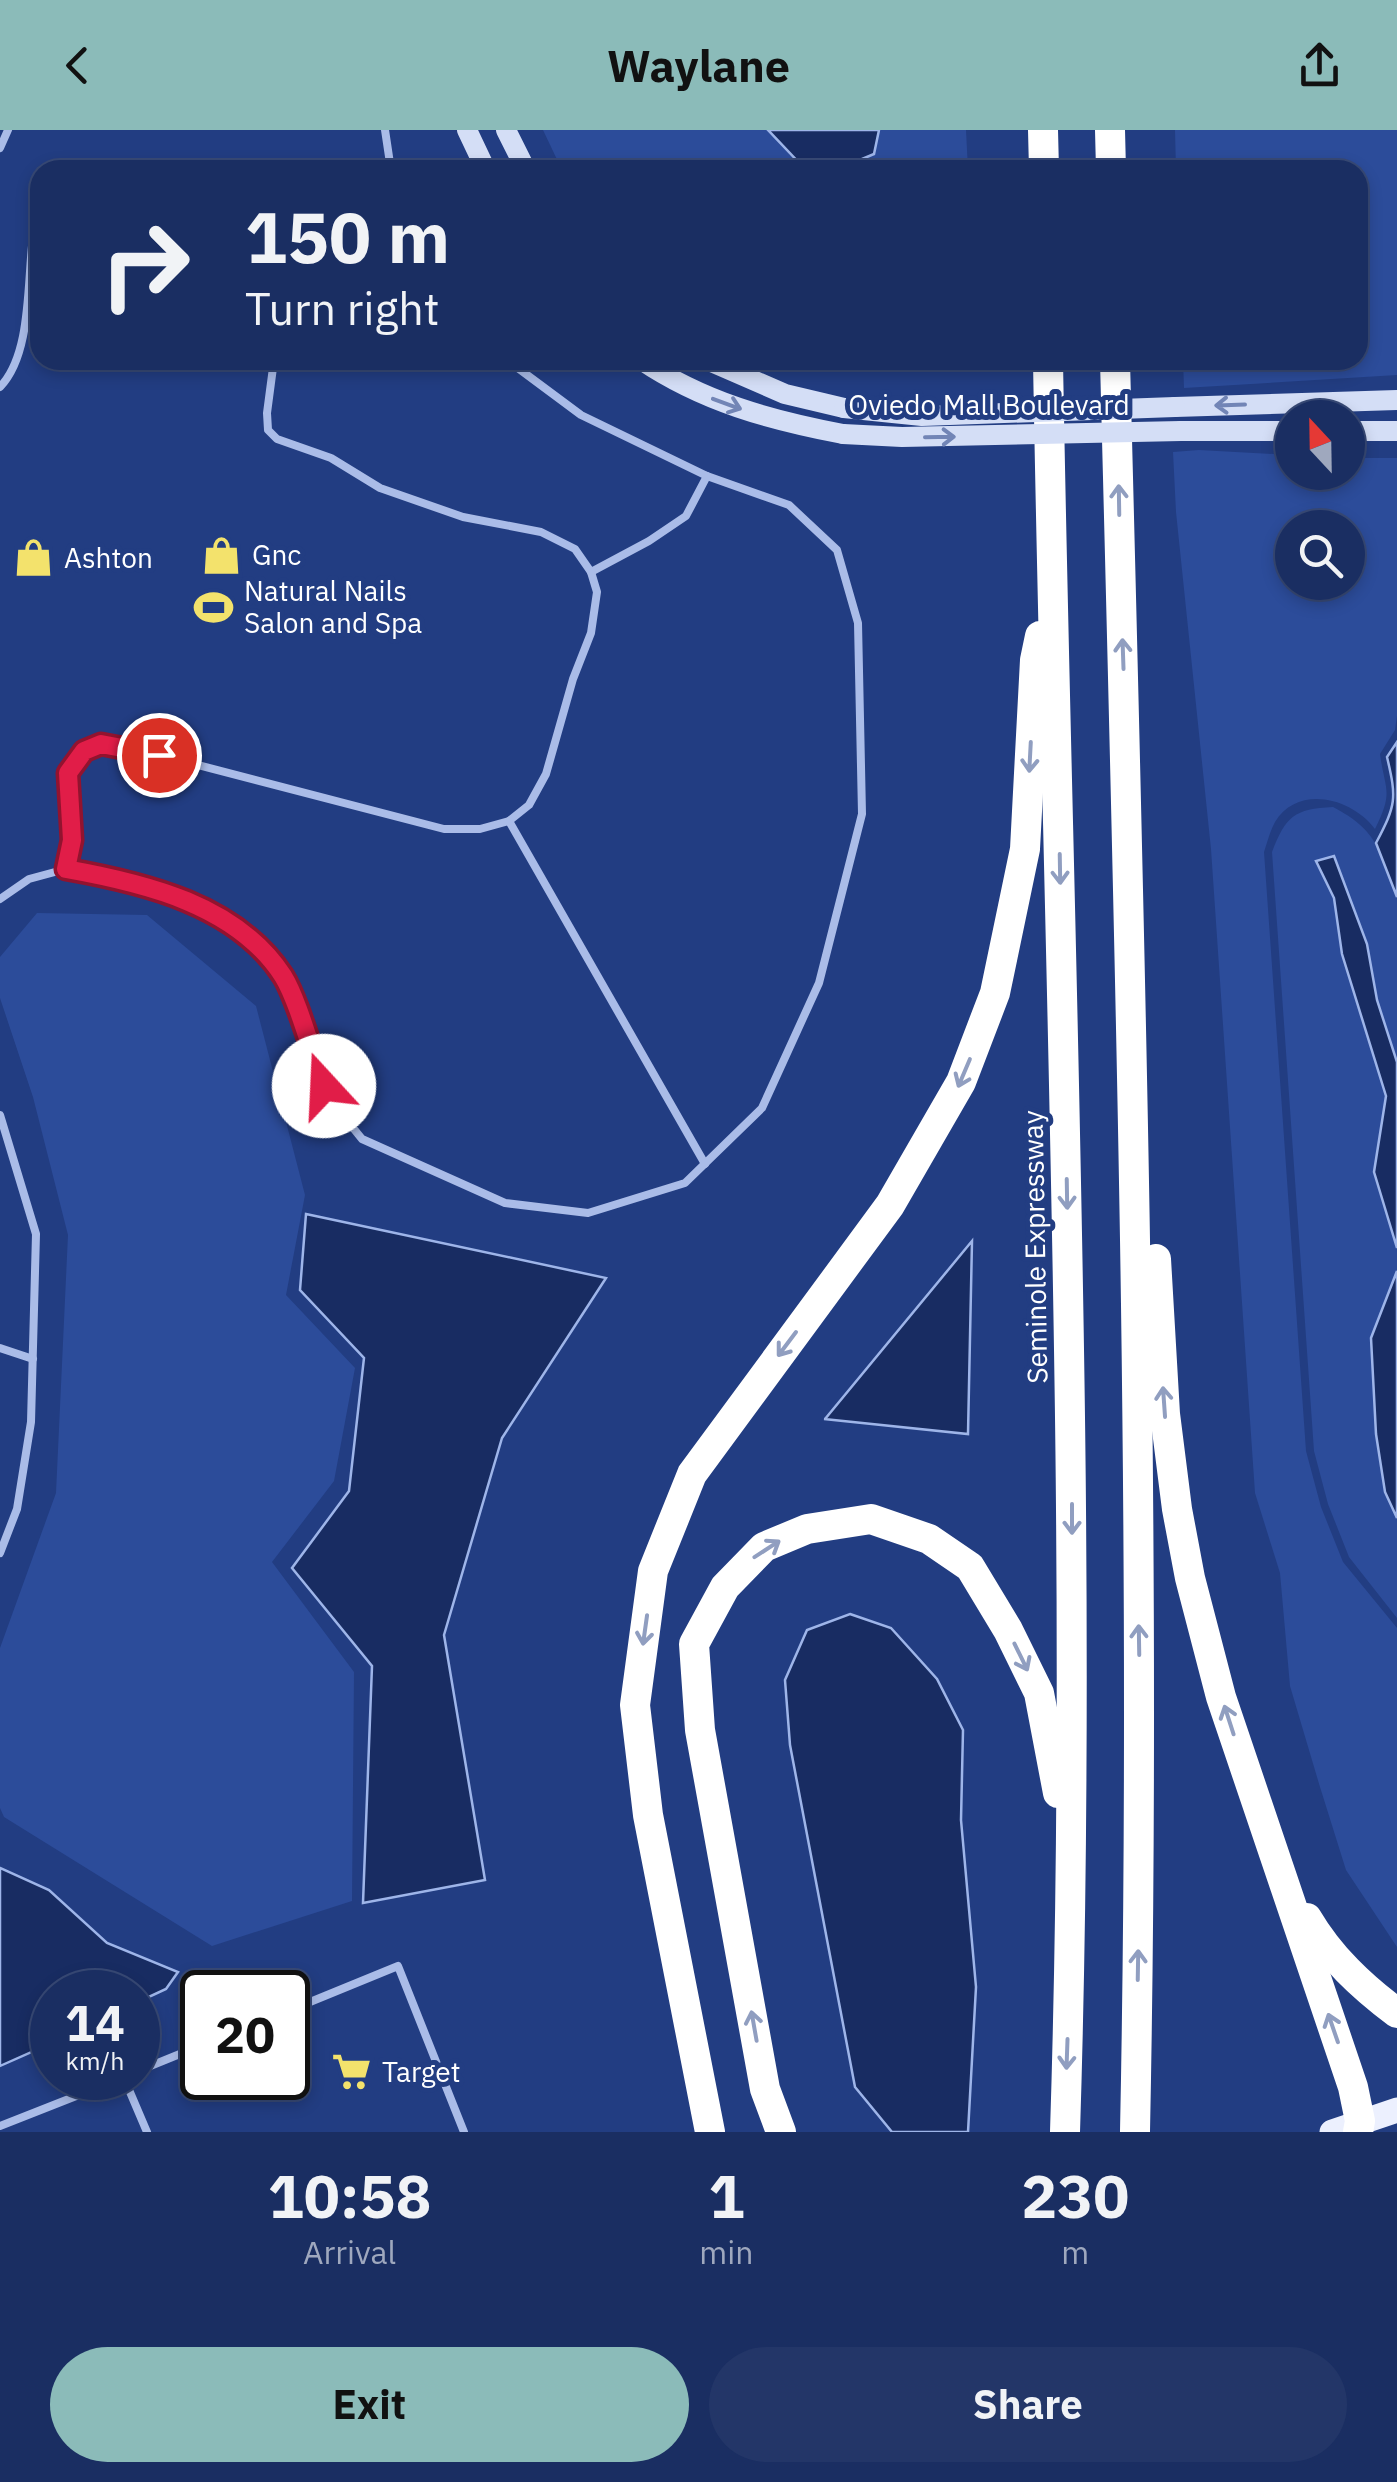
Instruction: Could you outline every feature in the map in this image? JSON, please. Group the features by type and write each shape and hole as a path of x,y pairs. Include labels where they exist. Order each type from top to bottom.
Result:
{"highway":[{"path":"1043,130 1044,160"},
{"path":"1110,130 1111,160"},
{"path":"710,2132 648,1815 634,1704 652,1571 692,1474 890,1205 962,1082 995,993 1025,848 1046,663 1052,559 1048,370"},
{"path":"1115,370 1128,822 1141,1820 1135,2132"},
{"name":"Seminole Expressway","path":"1046,663 1072,1469 1065,2132"},
{"path":"1128,822 1146,991 1156,1283 1165,1414 1177,1509 1190,1578 1221,1697 1354,2087 1350,2128"},
{"path":"781,2132 765,2089 700,1730 694,1644 724,1587 764,1548 807,1529 871,1519 929,1539 970,1568 1008,1630 1039,1693 1058,1788 1069,2006"},
{"path":"1276,1862 1320,1941 1362,1986 1397,2013"}],"main road":[{"path":"1350,2128 1397,2110"}],"street":[{"path":"467,130 481,160"},
{"path":"506,130 521,160"},
{"name":"Oviedo Mall Boulevard","path":"658,370 700,395 773,421 843,434 902,438 1275,431"},
{"name":"Oviedo Mall Boulevard","path":"730,370 785,394 844,408 922,416 1397,400"},
{"path":"1365,431 1397,431"}],"lane":[{"path":"0,148 8,130"},
{"path":"385,130 390,160"},
{"path":"0,387 16,366 30,266"},
{"path":"66,869 72,840 68,773 84,751 101,744 121,745 444,829 480,829 509,821 529,805 546,774 573,678 591,633 597,592 591,572 575,549 541,532 464,517 380,488 330,458 277,439 268,430 273,370"},
{"path":"0,899 29,880 66,869 170,892 249,937 284,978 328,1097 362,1139 505,1203 588,1214 685,1184 762,1108 820,982 862,814 858,622 837,550 789,505 707,476 581,416 520,370"},
{"path":"591,572 686,516 707,476"},
{"path":"509,821 705,1164"},
{"path":"0,1115 36,1234 31,1422 18,1509 0,1553"},
{"path":"0,1348 33,1359"},
{"path":"310,2002 398,1966 464,2132"},
{"path":"0,2126 67,2100"},
{"path":"133,2100 147,2132"}],"shaded area":[{"path":"543,130 966,130 968,160 557,160"},
{"path":"768,130 879,130 874,154 860,160 796,160"},
{"path":"1175,130 1397,130 1397,375 1184,388 1183,370 1368,370 1368,160 1176,160"},
{"path":"1173,452 1275,454 1275,490 1365,490 1365,458 1397,458 1397,716 1395,730 1380,754 1386,791 1384,806 1375,829 1353,809 1339,803 1311,799 1297,803 1275,822 1264,852 1306,1451 1321,1507 1343,1562 1397,1628 1397,1947 1346,1870 1320,1787 1290,1686 1280,1573 1255,1493 1211,849"},
{"path":"1397,742 1397,897 1376,843 1393,802 1387,757"},
{"path":"1333,807 1369,834 1397,897 1397,1618 1349,1557 1328,1504 1314,1451 1272,852 1293,817"},
{"path":"1334,856 1367,944 1377,1000 1397,1062 1397,1248 1374,1172 1386,1096 1342,954 1334,898 1316,861"},
{"path":"37,913 147,915 256,1006 305,1195 286,1295 355,1368 334,1481 272,1562 354,1672 352,1901 212,1946 4,1817 0,1808 0,1648 56,1493 68,1235 33,1097 0,998 0,957"},
{"path":"306,1214 606,1278 502,1438 444,1635 485,1880 363,1903 372,1666 292,1568 349,1491 364,1358 300,1290"},
{"path":"972,1241 968,1434 824,1419 825,1419"},
{"path":"1397,1271 1397,1518 1385,1492 1376,1434 1371,1338"},
{"path":"850,1614 891,1628 937,1679 963,1730 961,1820 976,1987 968,2132 892,2132 855,2087 790,1745 785,1680 807,1630"},
{"path":"0,1868 49,1890 107,1943 178,1972 160,1992 160,1970 30,1970 30,2053 0,2066"}],"place":[{"name":"Gnc","path":"222,555"},
{"name":"Ashton","path":"34,558"},
{"name":"Natural Nails Salon and Spa","path":"214,607"},
{"name":"Target","path":"352,2072"}],"route":[{"path":"159,755 121,745 101,744 84,751 68,773 72,840 66,869 170,892 249,937 284,978 324,1086"}]}
